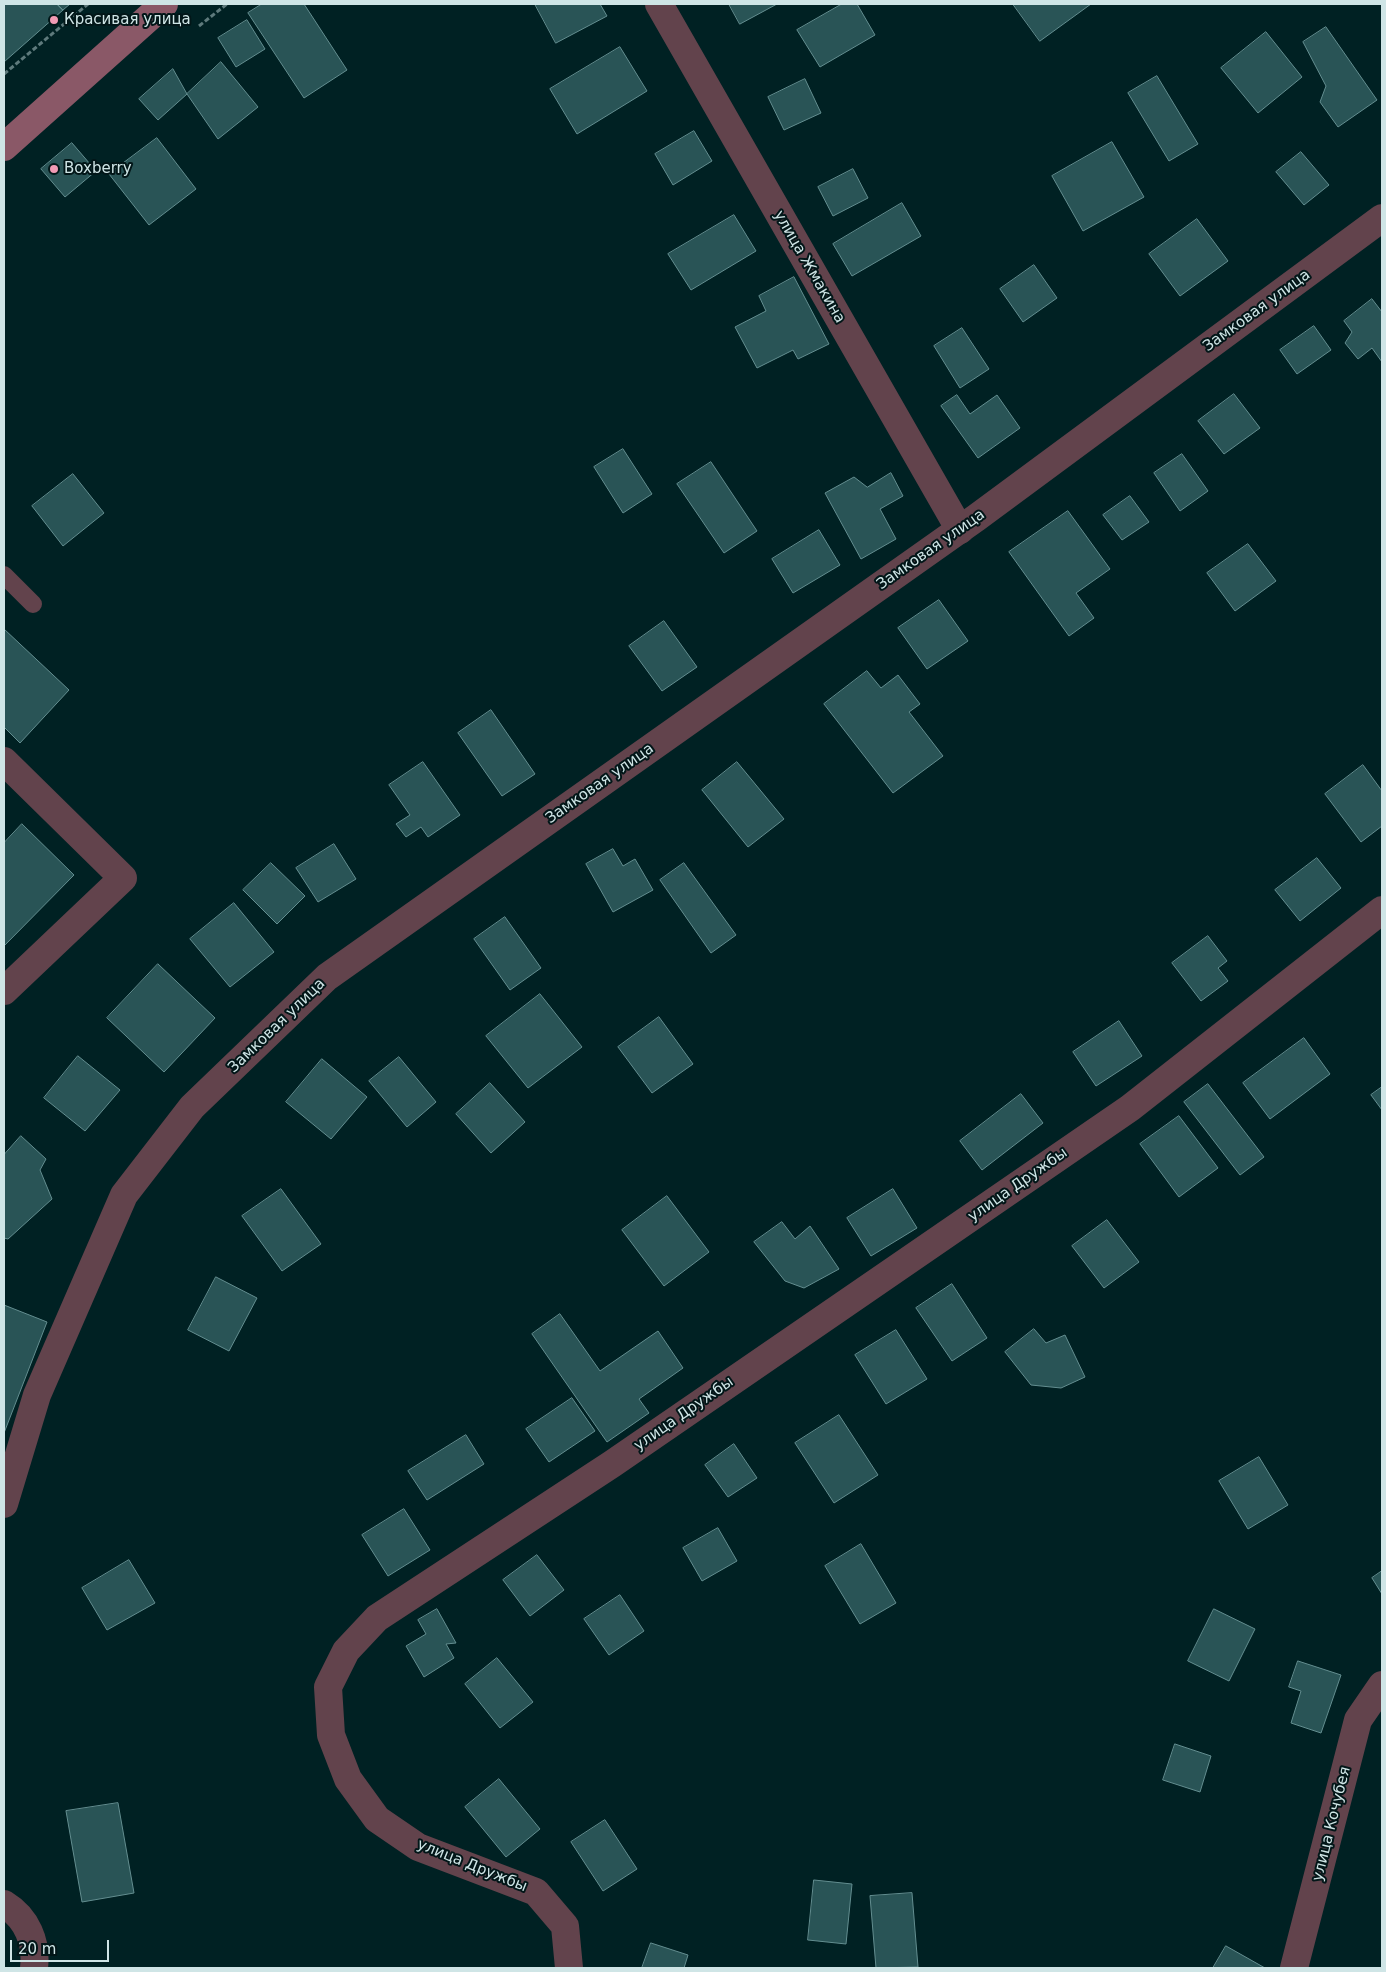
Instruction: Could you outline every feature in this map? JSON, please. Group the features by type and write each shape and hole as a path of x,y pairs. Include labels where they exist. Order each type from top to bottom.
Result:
{"main road":[{"path":"4,147 164,4"}],"street":[{"name":"улица Жмакина","path":"659,4 960,530"},
{"name":"Замковая улица","path":"4,1504 37,1395 124,1195 192,1107 327,978 960,530 1380,226"},
{"path":"4,761 122,878 4,991"},
{"name":"улица Дружбы","path":"569,1968 565,1926 536,1892 418,1847 377,1819 348,1779 331,1734 328,1687 346,1651 377,1618 612,1464 1130,1108 1382,910"},
{"name":"улица Кочубея","path":"1294,1968 1358,1720 1382,1686"},
{"path":"4,1904 20,1917 30,1932 35,1949 37,1968"}],"lane":[{"path":"4,576 32,604"}],"path":[{"path":"4,74 88,4"},
{"path":"198,26 227,4"}],"building":[{"path":"4,4 57,4 63,10 4,62"},
{"path":"57,4 70,4 63,10"},
{"path":"262,4 304,4 347,70 304,98 248,13"},
{"path":"535,4 600,4 607,16 556,43"},
{"path":"729,4 777,4 740,24"},
{"path":"842,4 857,4 875,35 820,67 797,30"},
{"path":"1013,4 1091,4 1040,41"},
{"path":"247,20 265,49 236,67 218,38"},
{"path":"1326,27 1377,100 1338,127 1320,102 1326,86 1303,42"},
{"path":"1266,32 1302,77 1258,113 1221,68"},
{"path":"620,47 647,91 577,134 550,89"},
{"path":"221,62 258,107 218,139 187,94"},
{"path":"173,69 187,94 158,120 139,99"},
{"path":"1157,76 1198,144 1169,161 1128,93"},
{"path":"805,79 821,113 784,130 768,97"},
{"path":"694,131 712,161 673,185 655,154"},
{"path":"157,138 196,189 149,225 109,174"},
{"path":"1112,142 1144,197 1083,231 1052,176"},
{"path":"72,143 96,171 65,197 41,169"},
{"path":"1301,152 1329,185 1304,205 1276,172"},
{"path":"853,169 868,198 833,216 818,187"},
{"path":"902,203 921,236 852,276 833,244"},
{"path":"734,215 756,251 691,290 668,254"},
{"path":"1197,219 1228,261 1180,296 1149,254"},
{"path":"1034,265 1057,298 1023,322 1000,289"},
{"path":"794,277 829,344 798,359 793,350 757,368 735,327 766,311 759,296"},
{"path":"1372,299 1382,312 1382,362 1372,348 1358,359 1345,343 1352,332 1344,321"},
{"path":"1314,326 1331,350 1297,374 1280,350"},
{"path":"962,328 989,369 960,388 934,346"},
{"path":"1234,394 1260,428 1224,454 1198,421"},
{"path":"957,395 970,414 997,395 1020,428 978,458 941,406"},
{"path":"623,449 652,494 623,513 594,467"},
{"path":"1182,454 1208,491 1180,511 1154,473"},
{"path":"711,462 757,531 724,553 677,484"},
{"path":"891,473 903,496 880,509 896,539 861,559 825,493 854,477 867,487"},
{"path":"73,474 104,513 63,546 32,506"},
{"path":"1130,496 1149,522 1122,540 1103,515"},
{"path":"1068,511 1110,569 1076,593 1094,618 1069,636 1009,552"},
{"path":"819,530 840,565 793,593 772,559"},
{"path":"1248,544 1276,581 1235,611 1207,573"},
{"path":"939,600 968,641 927,669 898,628"},
{"path":"664,621 697,667 662,691 629,646"},
{"path":"4,629 69,690 20,743 4,727"},
{"path":"867,671 881,688 898,675 920,704 909,712 943,756 893,793 824,704"},
{"path":"491,710 535,774 502,796 458,733"},
{"path":"423,762 460,815 428,837 421,827 406,837 396,824 410,815 389,785"},
{"path":"737,762 784,819 748,847 702,790"},
{"path":"1363,765 1382,791 1382,826 1361,842 1325,794"},
{"path":"22,824 74,875 4,946 4,843"},
{"path":"334,844 356,879 318,902 296,868"},
{"path":"613,849 623,866 635,859 653,890 613,912 586,864"},
{"path":"1317,858 1341,888 1300,921 1275,890"},
{"path":"271,863 305,896 277,924 243,890"},
{"path":"684,863 736,935 711,953 660,880"},
{"path":"234,903 274,952 230,987 190,939"},
{"path":"505,917 541,968 510,990 474,939"},
{"path":"1208,936 1227,961 1218,968 1228,981 1201,1001 1172,963"},
{"path":"158,964 215,1018 164,1072 107,1018"},
{"path":"540,994 582,1047 528,1088 486,1036"},
{"path":"659,1017 693,1064 652,1093 618,1047"},
{"path":"1119,1021 1142,1056 1096,1086 1073,1052"},
{"path":"1304,1038 1330,1074 1270,1119 1243,1083"},
{"path":"78,1056 120,1090 85,1131 44,1098"},
{"path":"399,1057 436,1102 407,1127 369,1081"},
{"path":"322,1059 367,1097 331,1139 286,1102"},
{"path":"490,1083 525,1122 491,1153 456,1114"},
{"path":"1208,1084 1264,1157 1240,1175 1184,1102"},
{"path":"1382,1087 1382,1110 1371,1095"},
{"path":"1021,1094 1043,1123 982,1170 960,1141"},
{"path":"1179,1116 1218,1168 1179,1197 1140,1144"},
{"path":"21,1136 46,1159 40,1170 52,1199 8,1239 4,1238 4,1155"},
{"path":"281,1189 321,1244 282,1271 242,1216"},
{"path":"893,1189 917,1228 871,1256 847,1218"},
{"path":"667,1196 709,1252 664,1286 622,1230"},
{"path":"1107,1220 1139,1262 1104,1288 1072,1246"},
{"path":"782,1222 795,1239 810,1226 839,1269 804,1288 785,1281 754,1242"},
{"path":"216,1277 257,1298 229,1351 188,1330"},
{"path":"952,1284 987,1338 952,1361 916,1308"},
{"path":"4,1305 47,1322 4,1433"},
{"path":"560,1314 600,1371 658,1331 683,1368 639,1399 649,1413 607,1442 532,1334"},
{"path":"1034,1329 1046,1343 1065,1335 1085,1377 1061,1388 1031,1385 1005,1352"},
{"path":"896,1330 927,1379 886,1404 855,1355"},
{"path":"572,1398 595,1431 549,1462 526,1429"},
{"path":"839,1415 878,1475 834,1503 795,1443"},
{"path":"466,1435 484,1464 427,1500 408,1471"},
{"path":"734,1444 757,1478 728,1497 705,1465"},
{"path":"1259,1457 1288,1505 1248,1529 1219,1481"},
{"path":"404,1509 430,1550 388,1576 362,1535"},
{"path":"718,1528 737,1561 702,1581 683,1548"},
{"path":"861,1544 896,1603 860,1624 825,1566"},
{"path":"537,1555 564,1590 530,1616 503,1580"},
{"path":"129,1560 155,1603 107,1630 82,1588"},
{"path":"1382,1571 1382,1594 1372,1578"},
{"path":"620,1595 644,1631 609,1655 584,1619"},
{"path":"437,1609 456,1643 446,1644 454,1658 424,1677 406,1646 426,1634 418,1620"},
{"path":"1214,1609 1255,1629 1229,1681 1188,1661"},
{"path":"497,1658 533,1702 500,1728 465,1684"},
{"path":"1298,1661 1341,1675 1321,1733 1291,1723 1301,1691 1289,1687"},
{"path":"1175,1744 1211,1756 1200,1792 1163,1780"},
{"path":"499,1779 540,1829 506,1857 465,1807"},
{"path":"118,1803 134,1893 82,1902 66,1811"},
{"path":"605,1820 637,1869 603,1891 571,1842"},
{"path":"814,1880 852,1884 846,1944 808,1940"},
{"path":"912,1893 918,1967 876,1968 870,1896"},
{"path":"651,1943 688,1955 684,1968 642,1968"},
{"path":"1226,1946 1265,1968 1213,1968"}],"place":[{"name":"Красивая улица","path":"54,20"},
{"name":"Boxberry","path":"54,169"}]}
